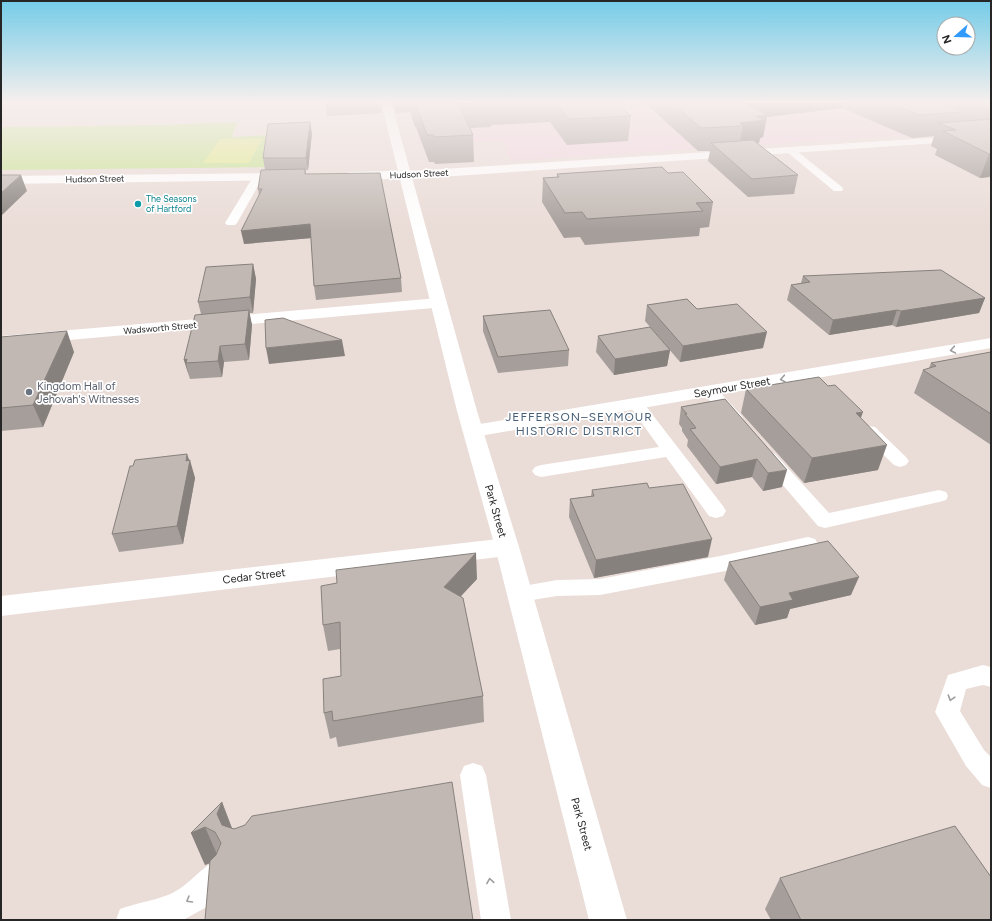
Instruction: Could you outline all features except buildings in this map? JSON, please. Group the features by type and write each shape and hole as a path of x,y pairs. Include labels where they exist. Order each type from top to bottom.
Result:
{"street":[{"name":"Park Street","path":"398,145 439,303 520,594 608,920"},
{"name":"Hudson Street","path":"337,176 406,175 861,145"},
{"name":"Hudson Street","path":"1,180 306,177"},
{"name":"Wadsworth Street","path":"1,341 439,303"},
{"name":"Seymour Street","path":"474,431 710,391 816,380 991,343"},
{"name":"Cedar Street","path":"1,606 507,547"}],"lane":[{"path":"790,150 838,189"},
{"path":"231,222 258,177"},
{"path":"710,391 825,521 939,496"},
{"path":"636,404 716,512"},
{"path":"855,418 900,461"},
{"path":"541,471 671,451"},
{"path":"520,594 557,588 600,587 808,544"},
{"path":"991,677 983,675 956,682 947,712 975,758 991,776"},
{"path":"473,775 496,920"},
{"path":"131,920 173,909 194,897 218,875"}],"shaded area":[{"path":"505,145 754,145 511,161 505,150 508,149"}],"green space":[{"path":"1,145 272,145 274,167 1,170"},
{"path":"216,145 259,145 249,163 203,163"}],"place":[{"name":"The Seasons of Hartford","path":"138,204"},
{"name":"Kingdom Hall of Jehovah's Witnesses","path":"29,392"}],"district":[{"name":"JEFFERSON–SEYMOUR HISTORIC DISTRICT","path":"579,424"}]}
